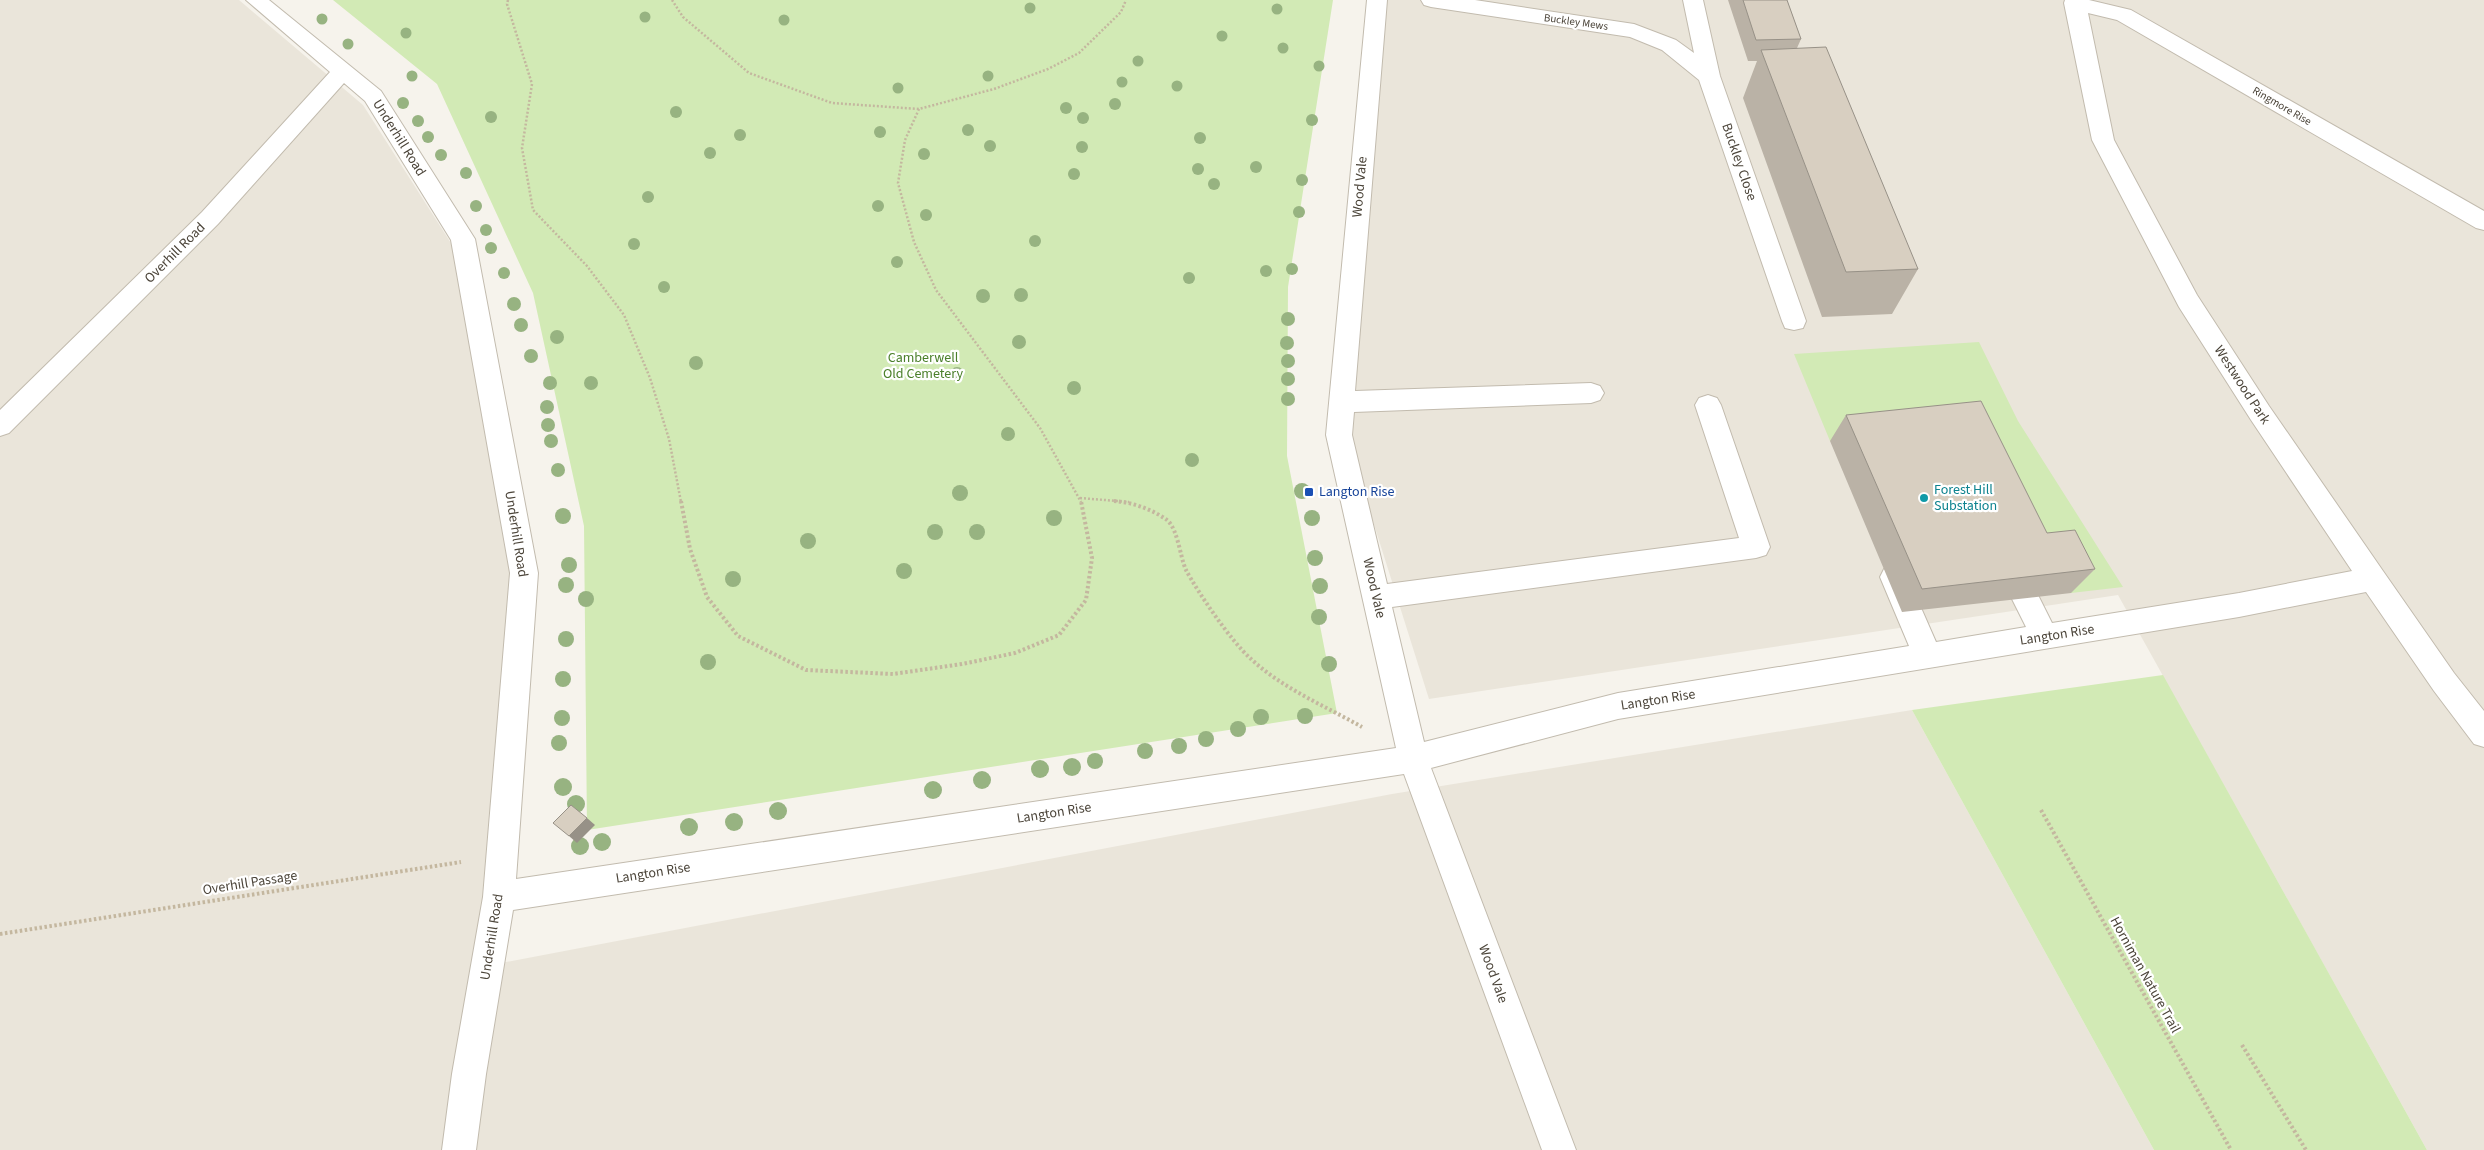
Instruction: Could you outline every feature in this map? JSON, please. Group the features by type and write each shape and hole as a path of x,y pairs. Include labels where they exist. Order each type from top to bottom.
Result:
{"street":[{"name":"Underhill Road","path":"256,0 373,96 463,239 524,573 499,897 469,1074 459,1150"},
{"name":"Wood Vale","path":"1377,0 1339,435 1412,758 1559,1150"},
{"name":"Buckley Mews","path":"1431,0 1634,30 1669,45 1709,76"},
{"name":"Buckley Close","path":"1694,0 1709,76 1794,321"},
{"name":"Ringmore Rise","path":"2074,1 2124,15 2484,222"},
{"name":"Westwood Park","path":"2074,1 2102,140 2188,302 2260,413 2373,579 2444,682 2484,734"},
{"name":"Overhill Road","path":"0,426 210,218 342,72"},
{"path":"1342,402 1591,393"},
{"path":"1376,597 1756,547 1708,405"},
{"path":"2000,547 2045,637"},
{"path":"1883,550 1928,656"},
{"name":"Langton Rise","path":"499,897 1412,758 1618,706 2239,605 2373,579"}],"path":[{"path":"508,0 532,84 522,148 533,210 587,266 624,315 650,378 669,439 690,549 707,597 738,636 806,670 893,674 962,664 1015,652 1059,635 1086,600 1092,558 1080,498 1040,428 936,290 914,242 898,183 904,140 919,109"},
{"path":"672,0 683,17 749,73 832,103 919,109 994,89 1048,69 1079,53 1121,12 1126,0"},
{"path":"1080,498 1130,502 1168,521 1178,542 1186,569 1226,630 1251,659 1278,680 1336,711 1412,758"},
{"name":"Horniman Nature Trail","path":"2040,810 2231,1150"},
{"name":"Overhill Passage","path":"0,934 503,856"},
{"path":"2242,1045 2306,1150"}],"shaded area":[{"path":"0,0 239,0 363,105 456,251 516,574 485,966 1392,794 1912,710 2154,1150 0,1150"},
{"path":"1385,0 2484,0 2484,1150 2427,1150 2118,595 1429,699 1348,442"}],"green space":[{"name":"Camberwell Old Cemetery","path":"333,0 1333,0 1288,287 1287,456 1337,713 587,830 584,526 533,293 437,84"},
{"path":"1979,342 2018,421 2123,587 2071,593 2051,555 1961,428 1830,441 1794,354"},
{"path":"2163,675 2427,1150 2154,1150 1912,710"}],"building":[{"path":"1743,0 1787,0 1801,39 1756,40"},
{"path":"1826,47 1918,269 1846,272 1761,50"},
{"name":"Forest Hill Substation","path":"1981,401 2047,533 2075,530 2095,569 1922,589 1846,415"},
{"path":"571,805 587,818 569,836 553,823"}],"place":[{"name":"Langton Rise","path":"1309,492"},
{"name":"Forest Hill Substation","path":"1924,498"}]}
